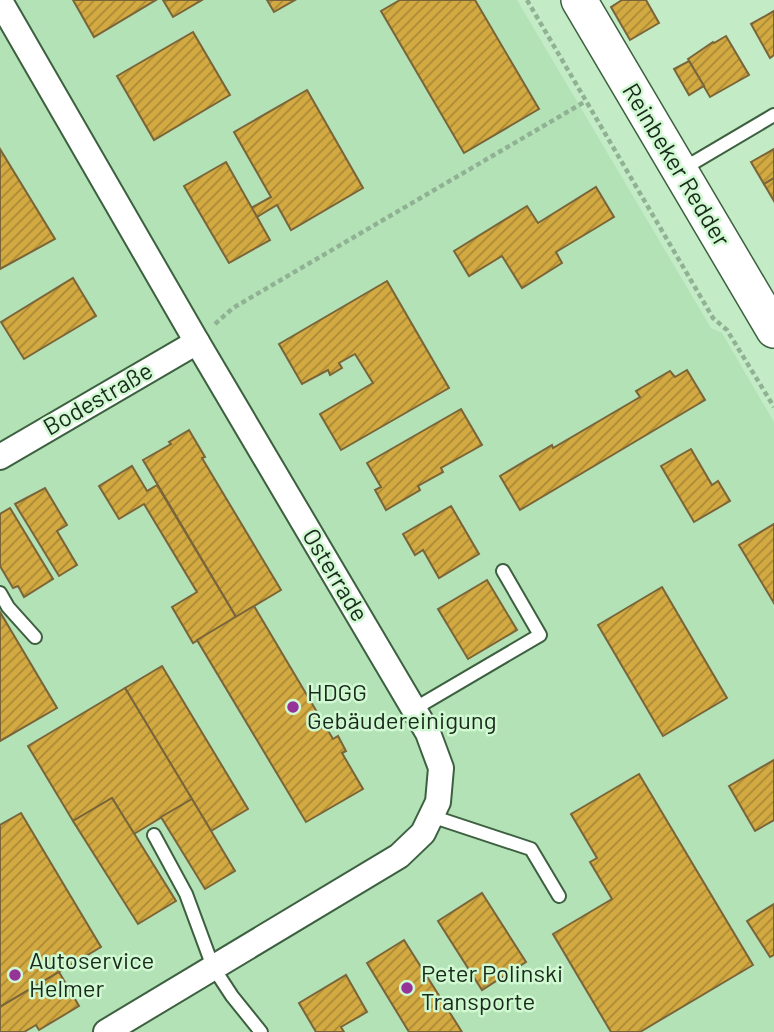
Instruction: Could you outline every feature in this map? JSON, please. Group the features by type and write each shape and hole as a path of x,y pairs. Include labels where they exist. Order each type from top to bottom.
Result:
{"main road":[{"name":"Reinbeker Redder","path":"579,0 774,330"}],"street":[{"name":"Osterrade","path":"0,1 428,733 441,768 438,802 423,833 398,856 106,1032"},
{"name":"Bodestraße","path":"0,457 197,342"}],"lane":[{"path":"680,171 774,115"},
{"path":"414,709 540,635 503,571"},
{"path":"0,593 8,607 35,637"},
{"path":"431,816 531,849 559,896"},
{"path":"154,835 187,894 213,967 261,1032"}],"path":[{"path":"527,0 713,318 727,330 774,407"},
{"path":"197,342 233,308 586,101"}],"shaded area":[{"path":"0,0 517,0 711,328 722,333 774,422 774,1032 0,1032"}],"building":[{"path":"73,0 156,0 94,37"},
{"path":"163,0 202,0 173,17"},
{"path":"267,0 295,0 274,12"},
{"path":"400,0 475,0 539,109 464,153 381,11"},
{"path":"622,0 646,0 659,23 630,40 611,7"},
{"path":"774,11 774,55 770,58 751,24"},
{"path":"193,32 230,95 154,140 117,76"},
{"path":"726,36 749,75 710,97 688,59"},
{"path":"689,61 704,86 689,95 674,69"},
{"path":"307,90 363,188 291,230 277,205 257,217 251,208 271,197 234,132"},
{"path":"0,149 55,239 0,269"},
{"path":"774,149 774,178 764,184 751,162"},
{"path":"226,162 270,240 229,263 184,186"},
{"path":"774,178 774,201 764,184"},
{"path":"596,187 614,217 556,252 562,263 522,288 502,256 469,276 454,251 527,206 538,223"},
{"path":"73,278 96,316 24,359 1,322"},
{"path":"387,281 449,388 341,450 320,414 373,383 355,354 339,363 342,368 330,375 328,370 302,384 279,344"},
{"path":"687,370 705,400 520,510 500,476 640,397 636,391 670,371 675,377"},
{"path":"461,409 482,445 441,468 443,472 418,486 420,490 386,510 375,490 381,487 367,463"},
{"path":"189,430 205,457 202,458 281,590 236,617 143,460"},
{"path":"691,449 712,485 718,481 730,501 694,522 661,466"},
{"path":"132,466 147,491 157,485 236,617 193,643 172,607 197,592 144,504 119,519 99,486"},
{"path":"45,488 67,525 57,531 77,565 59,576 15,504"},
{"path":"451,506 479,554 439,578 423,550 415,555 403,534"},
{"path":"10,508 53,579 24,597 18,586 13,588 0,566 0,514"},
{"path":"774,524 774,603 739,545"},
{"path":"487,580 517,630 468,659 438,609"},
{"path":"662,587 727,698 663,736 598,625"},
{"path":"254,606 333,739 338,736 346,751 342,753 363,789 306,822 197,640"},
{"path":"0,612 57,708 0,741"},
{"path":"162,666 248,809 211,831 125,688"},
{"path":"125,688 192,799 134,834 112,798 73,821 28,746"},
{"path":"774,760 774,820 755,831 729,786"},
{"path":"639,774 753,965 640,1032 611,1032 553,934 612,899 590,862 597,858 571,814"},
{"path":"112,798 176,901 138,924 73,821"},
{"path":"192,799 235,871 205,889 161,817"},
{"path":"21,813 101,947 0,1007 0,825"},
{"path":"482,893 526,962 482,990 438,921"},
{"path":"774,904 774,955 770,957 747,921"},
{"path":"404,940 462,1032 409,1032 367,963"},
{"path":"59,972 79,1006 39,1030 36,1025 24,1032 0,1032 0,1007"},
{"path":"346,975 367,1012 341,1027 344,1032 316,1032 299,1003"}],"place":[{"name":"HDGG Gebäudereinigung","path":"293,707"},
{"name":"Autoservice Helmer","path":"15,975"},
{"name":"Peter Polinski Transporte","path":"407,988"}]}
